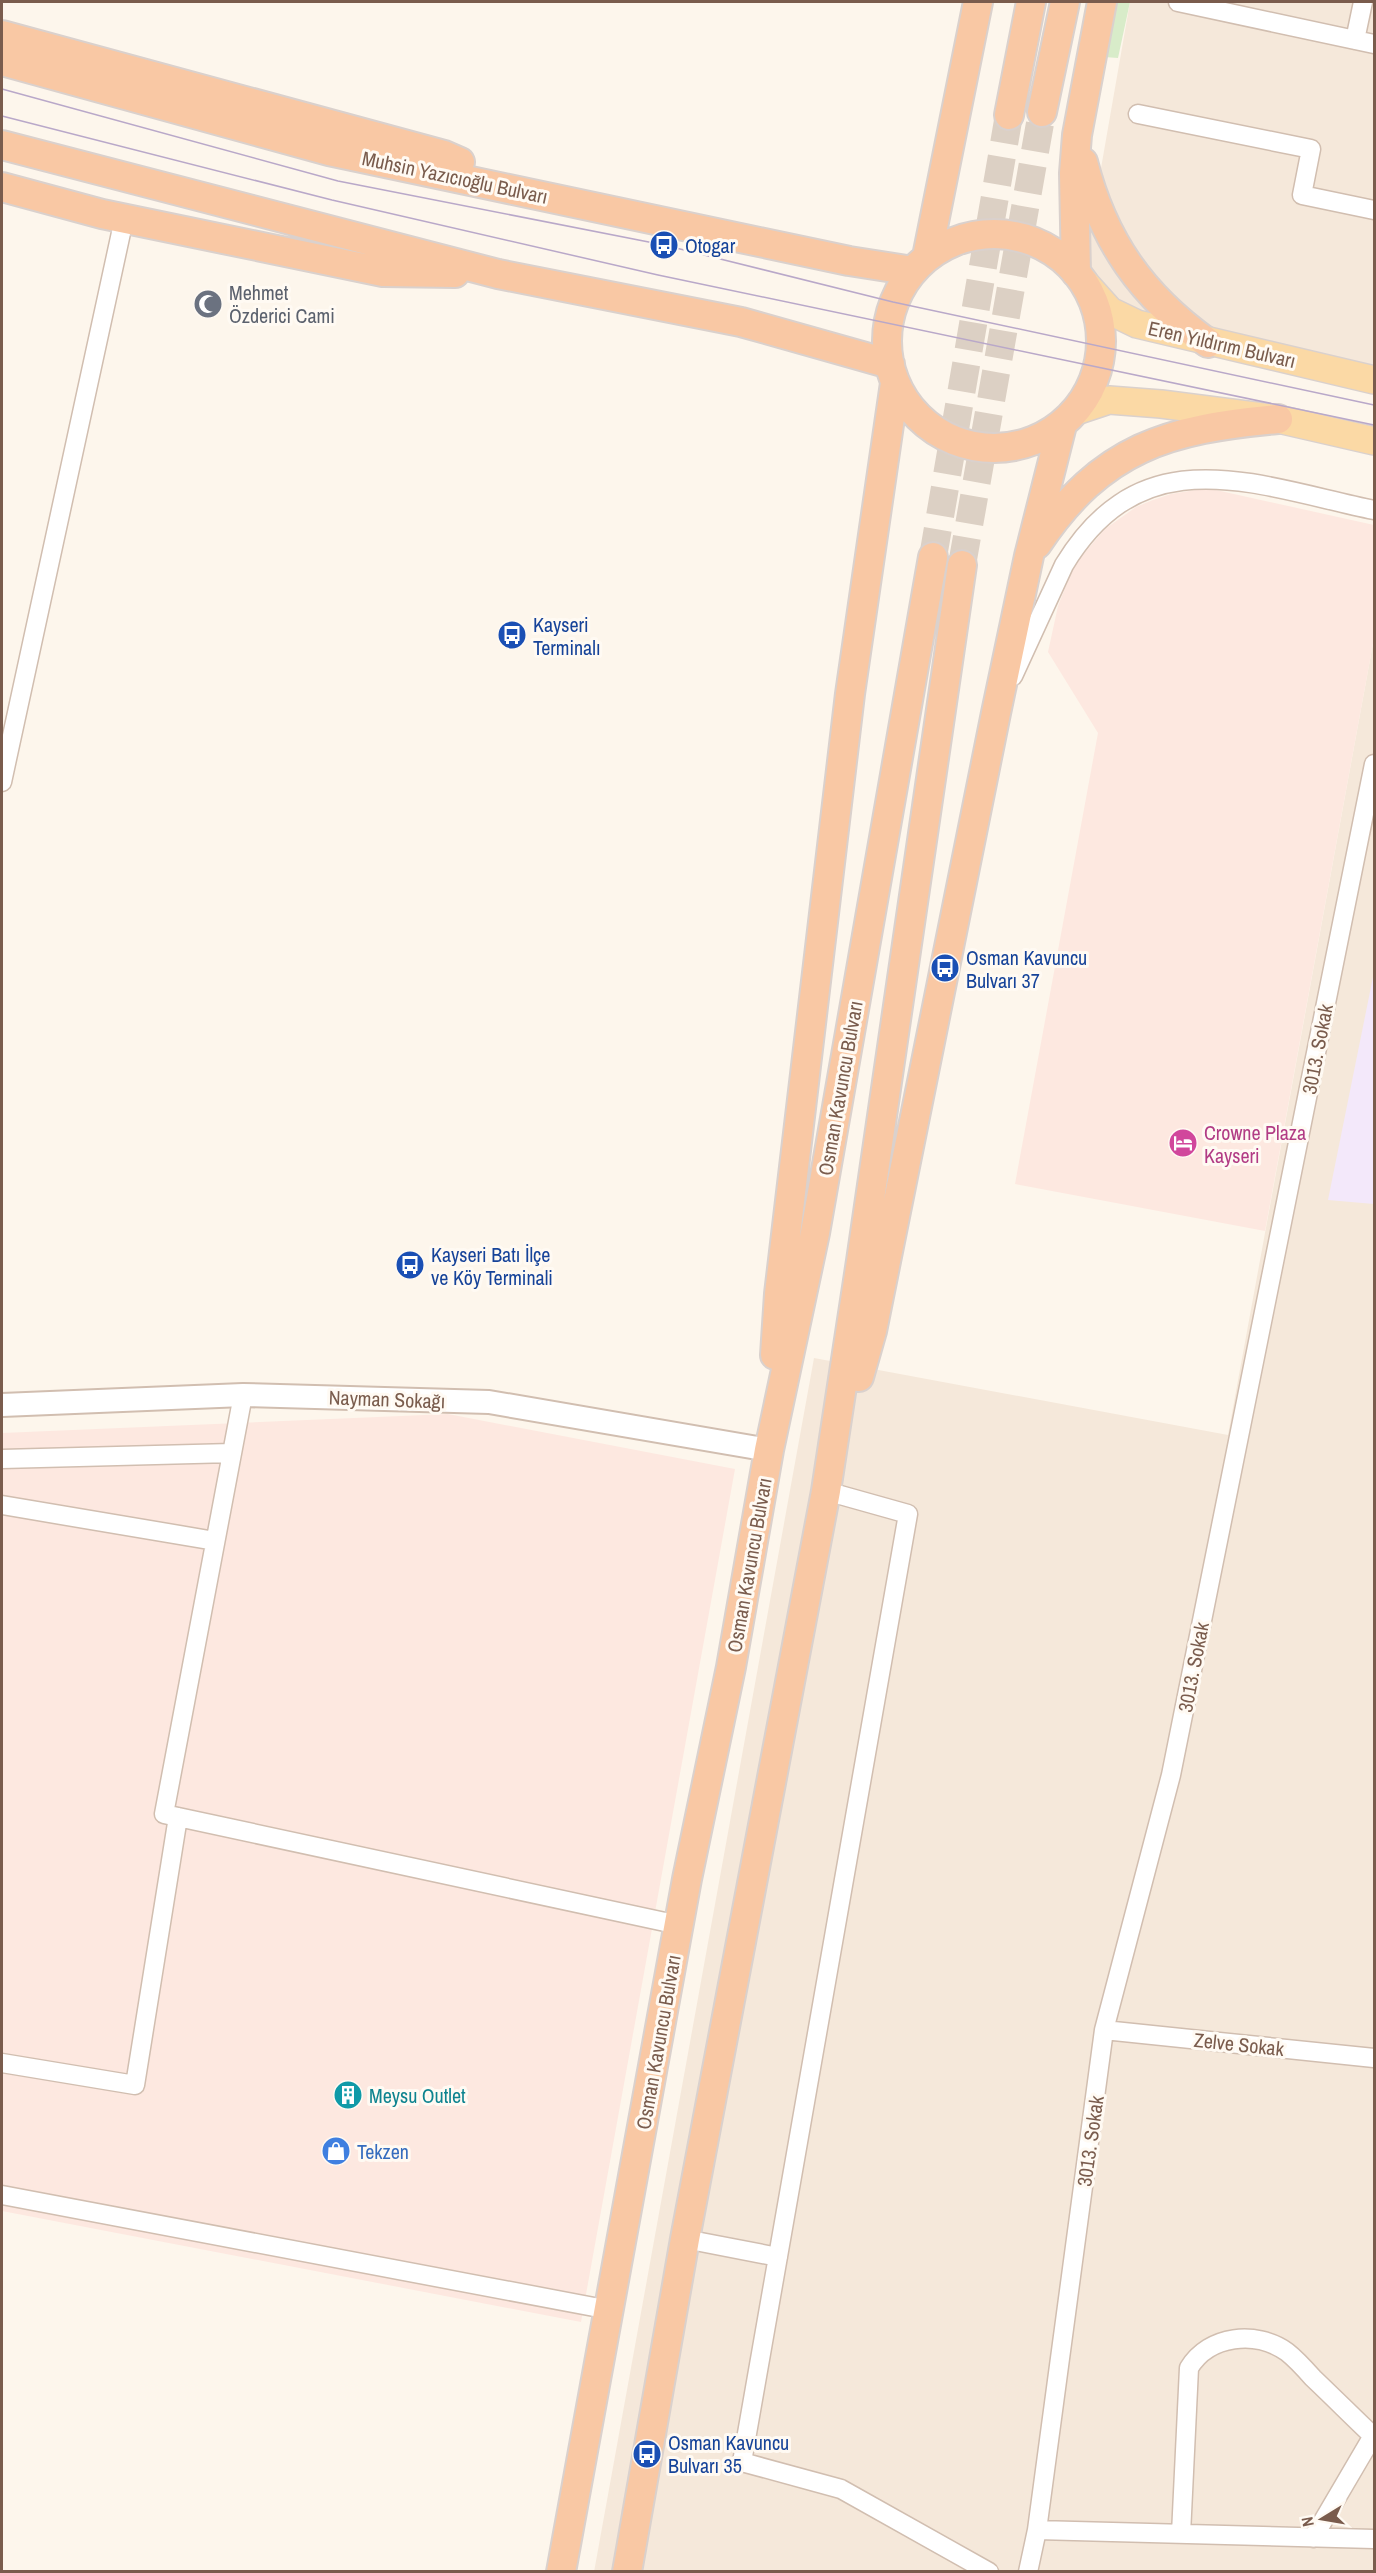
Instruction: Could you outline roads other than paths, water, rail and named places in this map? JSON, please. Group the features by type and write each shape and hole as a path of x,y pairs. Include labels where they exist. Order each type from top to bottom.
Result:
{"highway":[{"path":"920,264 978,2"},
{"path":"1009,115 1031,2"},
{"path":"1042,112 1065,2"},
{"path":"1080,277 1074,173 1077,135 1102,2"},
{"path":"2,35 444,155 537,194"},
{"name":"Muhsin Yazıcıoğlu Bulvarı","path":"2,61 329,151 849,261 920,264"},
{"path":"1077,135 1098,209 1121,255 1149,292 1167,311 1208,343"},
{"path":"2,145 498,274 741,322 892,374 905,401 932,429 968,446 988,449 1017,446 1045,436 1069,418 1088,395 1102,347 1093,300 1080,277 1056,254 1039,244 1001,234 981,235 962,239 944,247 920,264 893,302 888,335 892,374 850,694 778,1294 769,1450"},
{"path":"2,187 124,219 383,272 498,274"},
{"path":"826,1491 872,1331 1029,556 1069,418"},
{"path":"1029,556 1070,502 1107,469 1131,452 1157,440 1215,426 1278,419"},
{"name":"Osman Kavuncu Bulvarı","path":"561,2571 679,1925 731,1667 769,1450 815,1233 933,557"},
{"path":"627,2571 685,2240 826,1491 962,565"}],"main road":[{"name":"Eren Yıldırım Bulvarı","path":"1080,277 1110,311 1137,324 1208,343 1374,380"},
{"path":"1069,418 1109,400 1161,404 1278,419 1374,441"}],"street":[{"path":"1178,2 1374,44"},
{"path":"1355,40 1363,2"},
{"path":"1138,114 1311,149 1302,195 1374,210"},
{"path":"2,782 124,219"},
{"path":"996,713 1069,556 1101,517 1124,499 1160,484 1206,478 1229,479 1374,510"},
{"name":"3013. Sokak","path":"1028,2571 1037,2530 1104,2030 1171,1775 1372,785 1374,764"},
{"path":"243,1395 164,1814 679,1925"},
{"name":"Nayman Sokağı","path":"2,1405 243,1395 489,1402 769,1450"},
{"path":"2,1459 232,1453"},
{"path":"826,1491 908,1514 742,2462 841,2489 988,2571"},
{"path":"2,1505 215,1541"},
{"path":"2,2063 135,2085 178,1817"},
{"name":"Zelve Sokak","path":"1104,2030 1374,2058"},
{"path":"2,2195 609,2310"},
{"path":"685,2240 778,2257"},
{"path":"1181,2534 1189,2368 1195,2358 1213,2344 1252,2339 1287,2352 1374,2435 1313,2538"},
{"path":"1037,2530 1374,2539"}],"tunnel":[{"path":"962,565 1042,112"},
{"path":"933,557 1009,115"}],"tram line":[{"path":"2,89 338,181 664,245 893,302 1374,405"},
{"path":"2,116 332,200 658,275 1374,425"}],"place":[{"name":"Otogar","path":"664,245"},
{"name":"Mehmet Özderici Cami","path":"208,304"},
{"name":"Kayseri Terminalı","path":"512,635"},
{"name":"Osman Kavuncu Bulvarı 37","path":"945,968"},
{"name":"Crowne Plaza Kayseri","path":"1183,1143"},
{"name":"Kayseri Batı İlçe ve Köy Terminali","path":"410,1265"},
{"name":"Meysu Outlet","path":"348,2095"},
{"name":"Tekzen","path":"336,2151"},
{"name":"Osman Kavuncu Bulvarı 35","path":"647,2454"}]}
